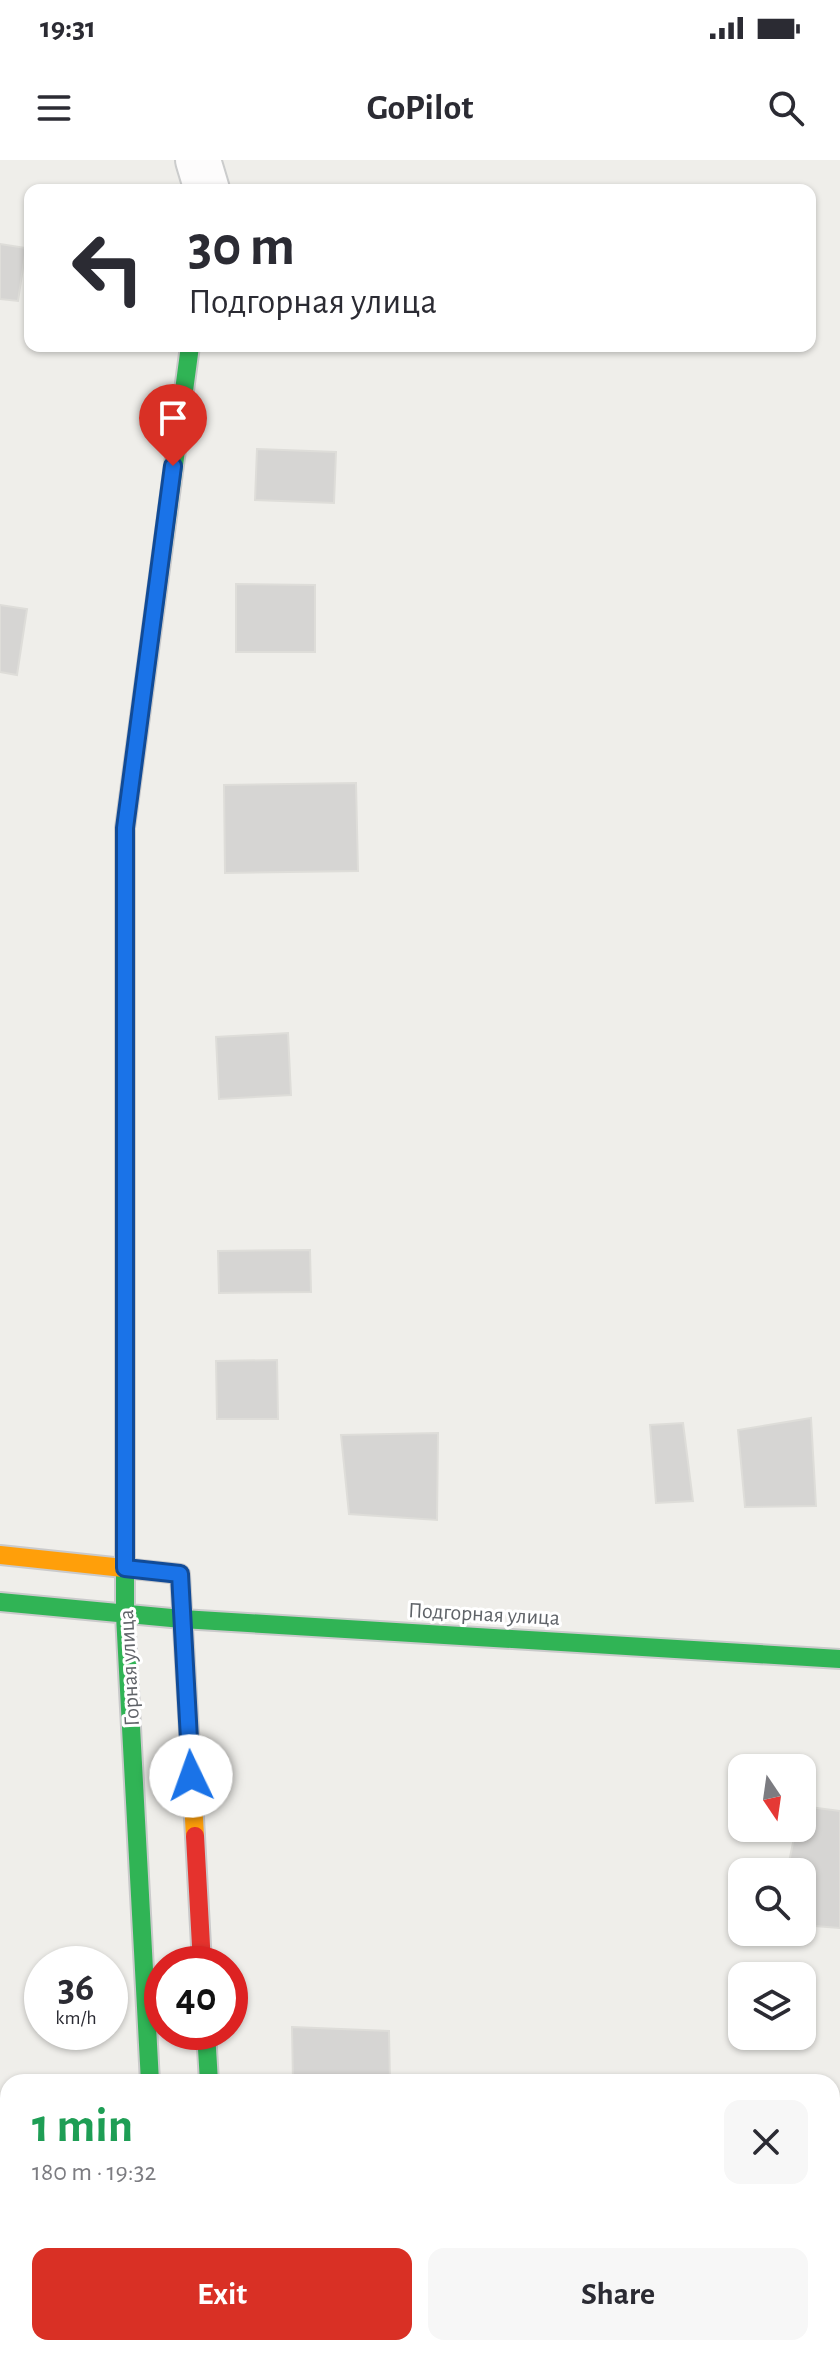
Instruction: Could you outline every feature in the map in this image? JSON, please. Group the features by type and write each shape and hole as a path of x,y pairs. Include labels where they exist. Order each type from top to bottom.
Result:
{"street":[{"path":"198,160 205,184"},
{"name":"Горная улица","path":"150,2074 125,1615 125,828 189,352"},
{"path":"0,1555 180,1574 201,1946"},
{"name":"Подгорная улица","path":"0,1602 182,1619 840,1659"},
{"path":"207,2050 209,2074"}],"building":[{"path":"0,244 24,248 18,301 0,299"},
{"path":"257,449 336,452 334,503 255,500"},
{"path":"236,584 315,585 315,652 236,652"},
{"path":"0,605 27,609 17,675 0,672"},
{"path":"356,783 358,871 225,873 224,785"},
{"path":"288,1033 291,1095 219,1099 216,1037"},
{"path":"310,1250 311,1292 219,1293 218,1251"},
{"path":"277,1360 278,1419 217,1419 216,1361"},
{"path":"811,1418 816,1506 745,1507 738,1430"},
{"path":"683,1423 693,1501 656,1503 650,1425"},
{"path":"438,1433 437,1520 349,1514 341,1435"},
{"path":"816,1808 840,1811 840,1928 816,1926 816,1858 790,1858 793,1842 816,1842"},
{"path":"292,2027 389,2031 390,2074 293,2074"}],"traffic: fast":[{"path":"125,899 125,828 189,352"},
{"path":"125,1373 125,1615 150,2074"},
{"path":"0,1602 182,1619 840,1659"},
{"path":"207,2050 209,2074"}],"traffic: slow":[{"path":"125,899 125,1373"},
{"path":"0,1555 180,1574 195,1836"}],"traffic: jam":[{"path":"195,1836 201,1946"}],"route":[{"path":"173,466 125,828 125,1568 180,1574 191,1776"}]}
